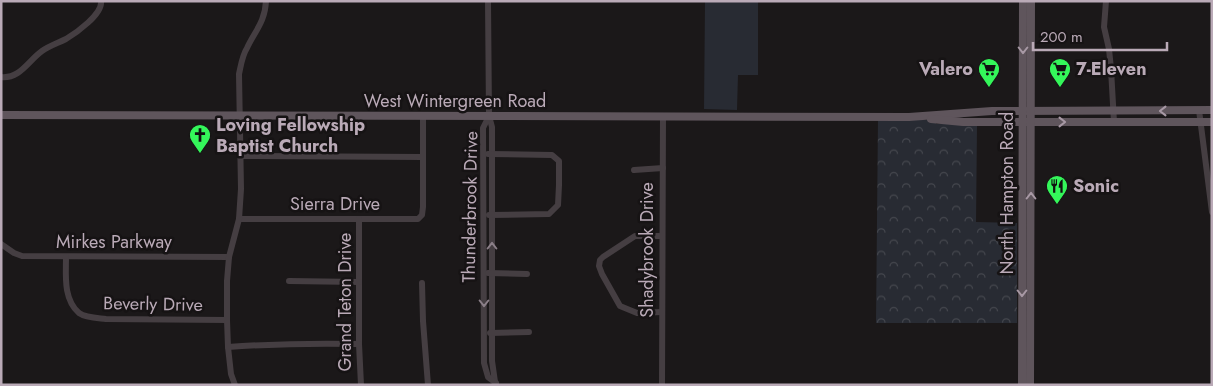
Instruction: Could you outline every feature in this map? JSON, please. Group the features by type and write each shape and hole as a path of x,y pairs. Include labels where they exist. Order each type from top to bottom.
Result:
{"main road":[{"name":"North Hampton Road","path":"1022,1 1022,385"},
{"name":"North Hampton Road","path":"1030,385 1031,1"},
{"name":"West Wintergreen Road","path":"1,115 909,117 991,111 1212,110"},
{"path":"926,119 990,116 991,111"},
{"name":"West Wintergreen Road","path":"909,117 963,122 1212,122"},
{"path":"1022,225 1031,225"}],"street":[{"path":"1,77 13,76 43,51 68,38 100,11 101,1"},
{"path":"235,385 231,374 228,347 227,281 229,257 239,219 241,189 239,74 243,56 264,16 266,1"},
{"path":"488,1 489,116"},
{"path":"1106,1 1104,27 1109,49 1114,122"},
{"path":"1198,110 1212,212"},
{"path":"240,156 423,156 423,116"},
{"name":"Thunderbrook Drive","path":"489,116 492,127 492,361 494,384"},
{"name":"Thunderbrook Drive","path":"489,116 483,128 484,363 488,378 494,384"},
{"name":"Shadybrook Drive","path":"662,385 663,116"},
{"path":"483,154 552,155 558,160 559,185 558,206 549,214 483,215"},
{"name":"Sierra Drive","path":"239,219 418,218 422,215 424,207 423,156"},
{"path":"634,170 663,168"},
{"name":"Grand Teton Drive","path":"359,218 359,344 361,385"},
{"path":"662,236 634,236 603,257 600,260 599,266 620,306 637,313 662,312"},
{"name":"Mirkes Parkway","path":"1,244 22,256 229,257"},
{"name":"Beverly Drive","path":"66,256 66,289 68,296 80,313 90,317 106,319 227,320"},
{"path":"484,273 527,274"},
{"path":"289,281 359,282"},
{"path":"422,283 428,385"},
{"path":"484,331 492,334 529,332"},
{"path":"228,347 286,343 359,344"}],"green space":[{"path":"705,1 758,1 758,75 738,75 737,110 704,109"},
{"path":"878,120 936,120 936,124 977,124 976,222 1017,223 1017,323 876,323"}],"place":[{"name":"Valero","path":"989,88"},
{"name":"7-Eleven","path":"1060,88"},
{"name":"Loving Fellowship Baptist Church","path":"200,154"},
{"name":"Sonic","path":"1057,205"}]}
